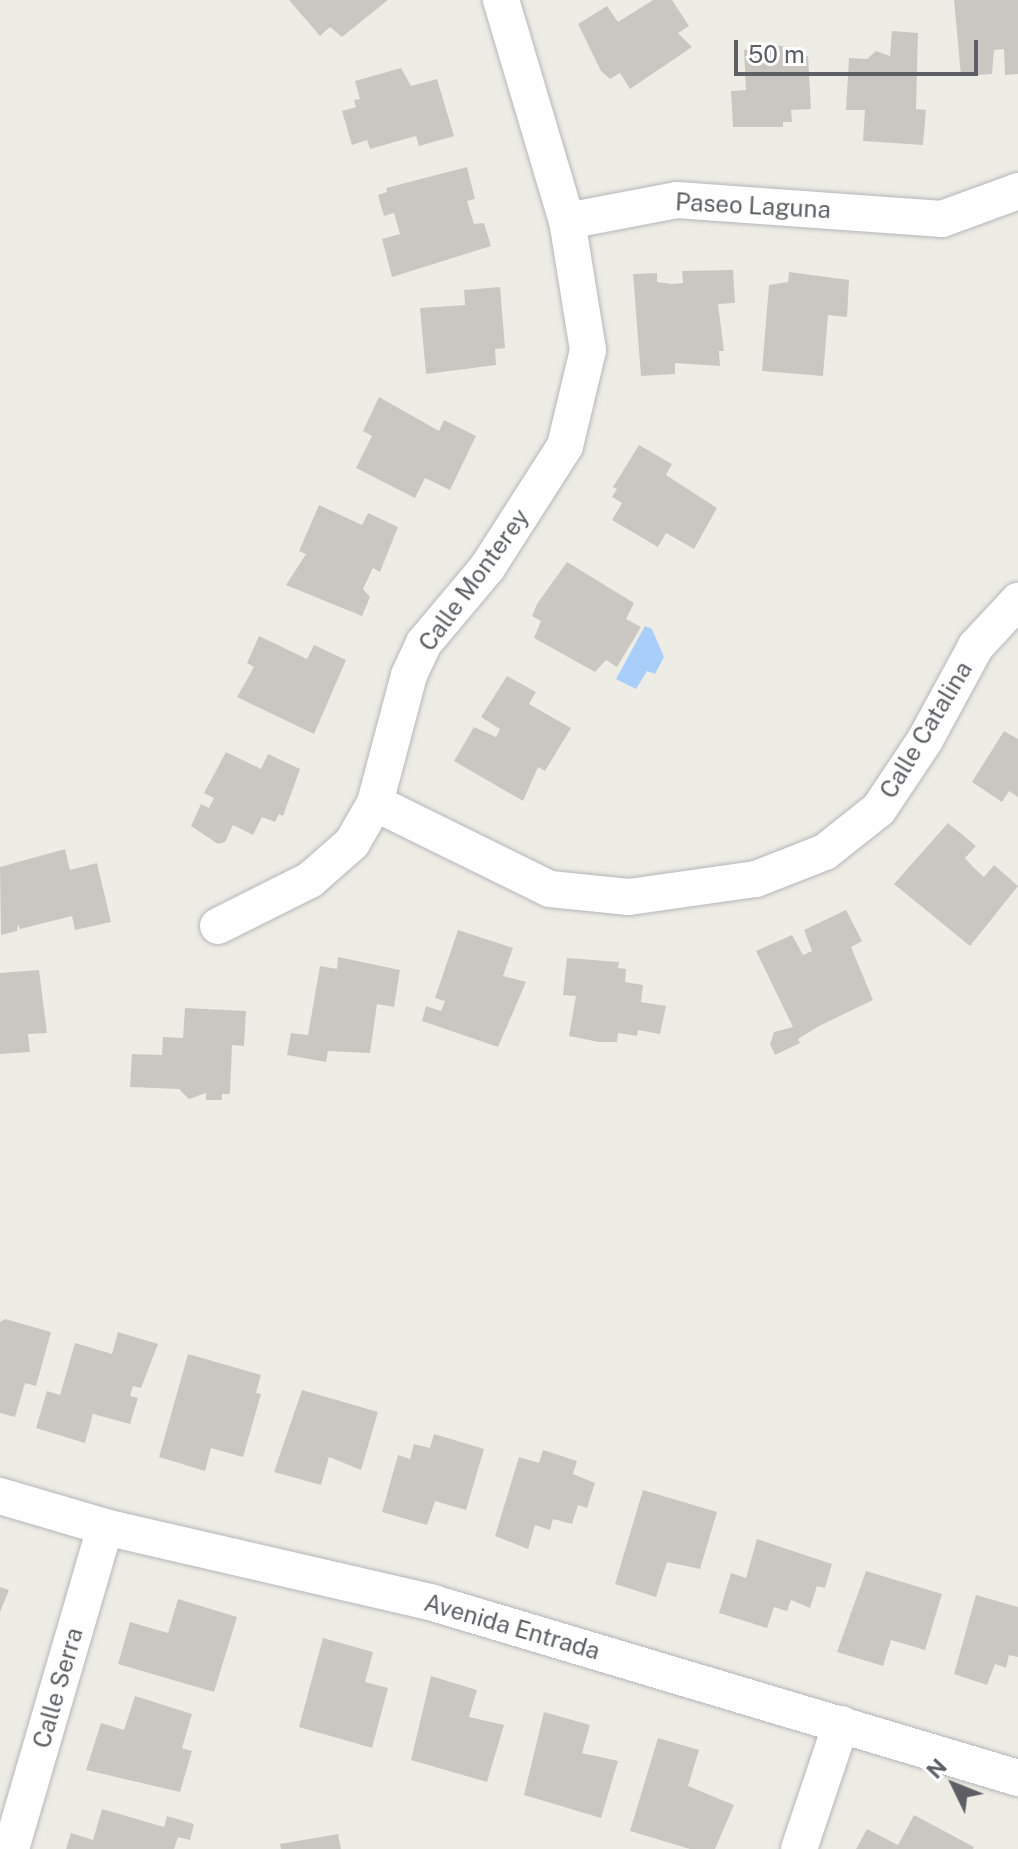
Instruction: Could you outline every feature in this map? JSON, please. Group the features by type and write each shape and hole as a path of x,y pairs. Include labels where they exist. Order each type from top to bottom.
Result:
{"street":[{"path":"501,0 567,221"},
{"name":"Paseo Laguna","path":"567,221 677,200 942,219 1018,191"},
{"name":"Calle Monterey","path":"218,926 310,880 352,843 375,803 409,675 424,643 487,568 543,486 565,446 588,350 567,221"},
{"name":"Calle Catalina","path":"375,803 550,889 629,897 756,879 825,852 879,809 925,740 976,646 1018,601"},
{"name":"Avenida Entrada","path":"0,1496 105,1527 433,1603 1018,1778"},
{"name":"Calle Serra","path":"11,1849 105,1527"},
{"path":"799,1849 841,1724"}],"water":[{"path":"645,626 652,629 664,657 655,674 647,671 636,689 616,679"}],"building":[{"path":"289,0 388,0 342,37 330,27 320,36"},
{"path":"653,0 672,0 689,26 678,33 692,47 630,89 620,73 610,79 601,71 578,24 607,6 618,22"},
{"path":"954,0 1018,0 1018,74 1005,75 1004,49 994,50 992,74 961,76"},
{"path":"892,31 918,33 916,109 926,110 923,145 863,141 865,110 846,110 849,58 867,59 876,51 890,56"},
{"path":"775,45 792,48 792,57 808,56 811,109 791,110 792,122 783,122 783,127 733,127 731,91 746,90 744,50"},
{"path":"401,68 411,86 437,79 454,136 419,146 416,136 370,149 367,140 352,145 342,111 356,107 354,100 360,99 355,81"},
{"path":"467,167 475,199 467,201 474,224 484,223 491,246 392,277 382,239 400,234 394,213 384,216 378,195 387,192 386,188"},
{"path":"733,270 735,303 718,304 724,351 719,351 720,366 675,363 675,374 641,376 633,274 657,273 657,282 672,284 683,283 682,271"},
{"path":"789,272 849,280 847,317 828,315 823,376 762,371 769,285 788,282"},
{"path":"500,287 505,348 495,349 496,365 426,374 420,308 465,305 464,290"},
{"path":"379,397 439,431 444,420 476,436 450,490 425,478 415,498 356,468 372,436 363,431"},
{"path":"639,445 672,464 666,475 717,508 694,549 666,533 658,547 612,520 622,503 612,497 617,489 613,487"},
{"path":"319,505 362,525 368,513 398,527 380,572 373,568 363,589 370,597 362,616 286,585 306,554 299,551"},
{"path":"567,562 634,603 626,619 641,627 617,667 606,660 595,672 534,638 541,621 532,616 537,604"},
{"path":"259,636 307,659 314,645 346,660 314,734 237,697 254,667 247,663"},
{"path":"507,676 536,692 529,704 571,728 545,771 538,767 523,801 454,761 474,727 496,737 500,729 481,717"},
{"path":"1004,731 1018,739 1018,797 1009,791 1002,802 972,782"},
{"path":"226,752 261,769 268,754 300,769 283,816 279,814 275,822 262,817 253,835 233,825 225,842 218,844 191,826 201,804 209,808 214,798 204,793"},
{"path":"948,823 976,846 965,858 984,877 994,865 1018,886 970,946 894,884"},
{"path":"65,849 70,870 97,863 111,922 75,930 72,916 20,929 18,924 17,931 1,935 0,867"},
{"path":"846,910 862,941 851,947 873,1000 819,1026 798,1039 800,1043 775,1055 770,1044 774,1032 793,1027 756,951 792,935 803,955 812,951 804,930"},
{"path":"458,930 513,948 503,976 526,982 498,1047 422,1021 426,1006 441,1011 445,1001 435,998"},
{"path":"338,957 400,970 394,1007 377,1004 370,1053 328,1051 326,1062 287,1055 291,1033 308,1035 320,966 337,969"},
{"path":"567,958 619,962 618,968 626,969 625,982 643,985 641,1002 666,1006 660,1034 638,1030 637,1036 618,1033 617,1042 569,1036 576,996 563,995"},
{"path":"39,970 47,1033 28,1034 30,1052 0,1054 0,973"},
{"path":"185,1008 246,1011 244,1046 232,1045 230,1094 222,1094 222,1100 206,1100 206,1093 189,1099 179,1089 130,1087 132,1054 162,1055 163,1037 183,1038"},
{"path":"5,1319 51,1332 36,1386 25,1383 15,1417 0,1413 0,1322"},
{"path":"118,1332 158,1344 141,1388 133,1386 130,1396 138,1398 130,1424 93,1414 85,1443 36,1428 47,1391 60,1395 75,1343 112,1354"},
{"path":"188,1354 261,1375 256,1393 261,1394 243,1457 211,1448 205,1471 159,1457"},
{"path":"302,1390 378,1412 361,1470 329,1457 321,1485 274,1472"},
{"path":"434,1434 484,1449 466,1510 435,1501 427,1525 382,1512 398,1455 410,1459 414,1444 430,1448"},
{"path":"543,1450 577,1461 573,1474 595,1483 587,1508 578,1505 572,1524 553,1519 550,1530 535,1525 528,1549 495,1536 519,1457 539,1463"},
{"path":"643,1490 717,1512 700,1569 667,1562 656,1597 615,1584"},
{"path":"757,1539 832,1564 825,1588 817,1586 810,1608 791,1600 787,1611 774,1607 767,1628 719,1613 731,1573 746,1578"},
{"path":"866,1571 942,1594 925,1650 891,1640 883,1666 837,1652"},
{"path":"0,1587 9,1590 0,1612"},
{"path":"976,1595 1018,1607 1018,1657 1009,1655 1006,1668 995,1664 987,1685 954,1674"},
{"path":"178,1599 237,1617 214,1692 118,1664 130,1622 168,1633"},
{"path":"323,1638 373,1652 365,1682 388,1688 372,1748 299,1727"},
{"path":"431,1676 477,1690 469,1717 504,1725 487,1782 411,1760"},
{"path":"135,1696 192,1714 182,1748 192,1751 180,1792 86,1770 101,1723 124,1730"},
{"path":"544,1712 590,1725 582,1753 618,1761 601,1818 524,1795"},
{"path":"658,1738 699,1750 688,1786 734,1805 715,1849 690,1849 630,1831"},
{"path":"102,1809 164,1827 167,1816 194,1824 190,1840 178,1837 174,1849 66,1849 71,1833 93,1840"},
{"path":"914,1815 973,1849 856,1849 867,1829 898,1845"},
{"path":"338,1834 341,1849 281,1849 280,1844"}]}
